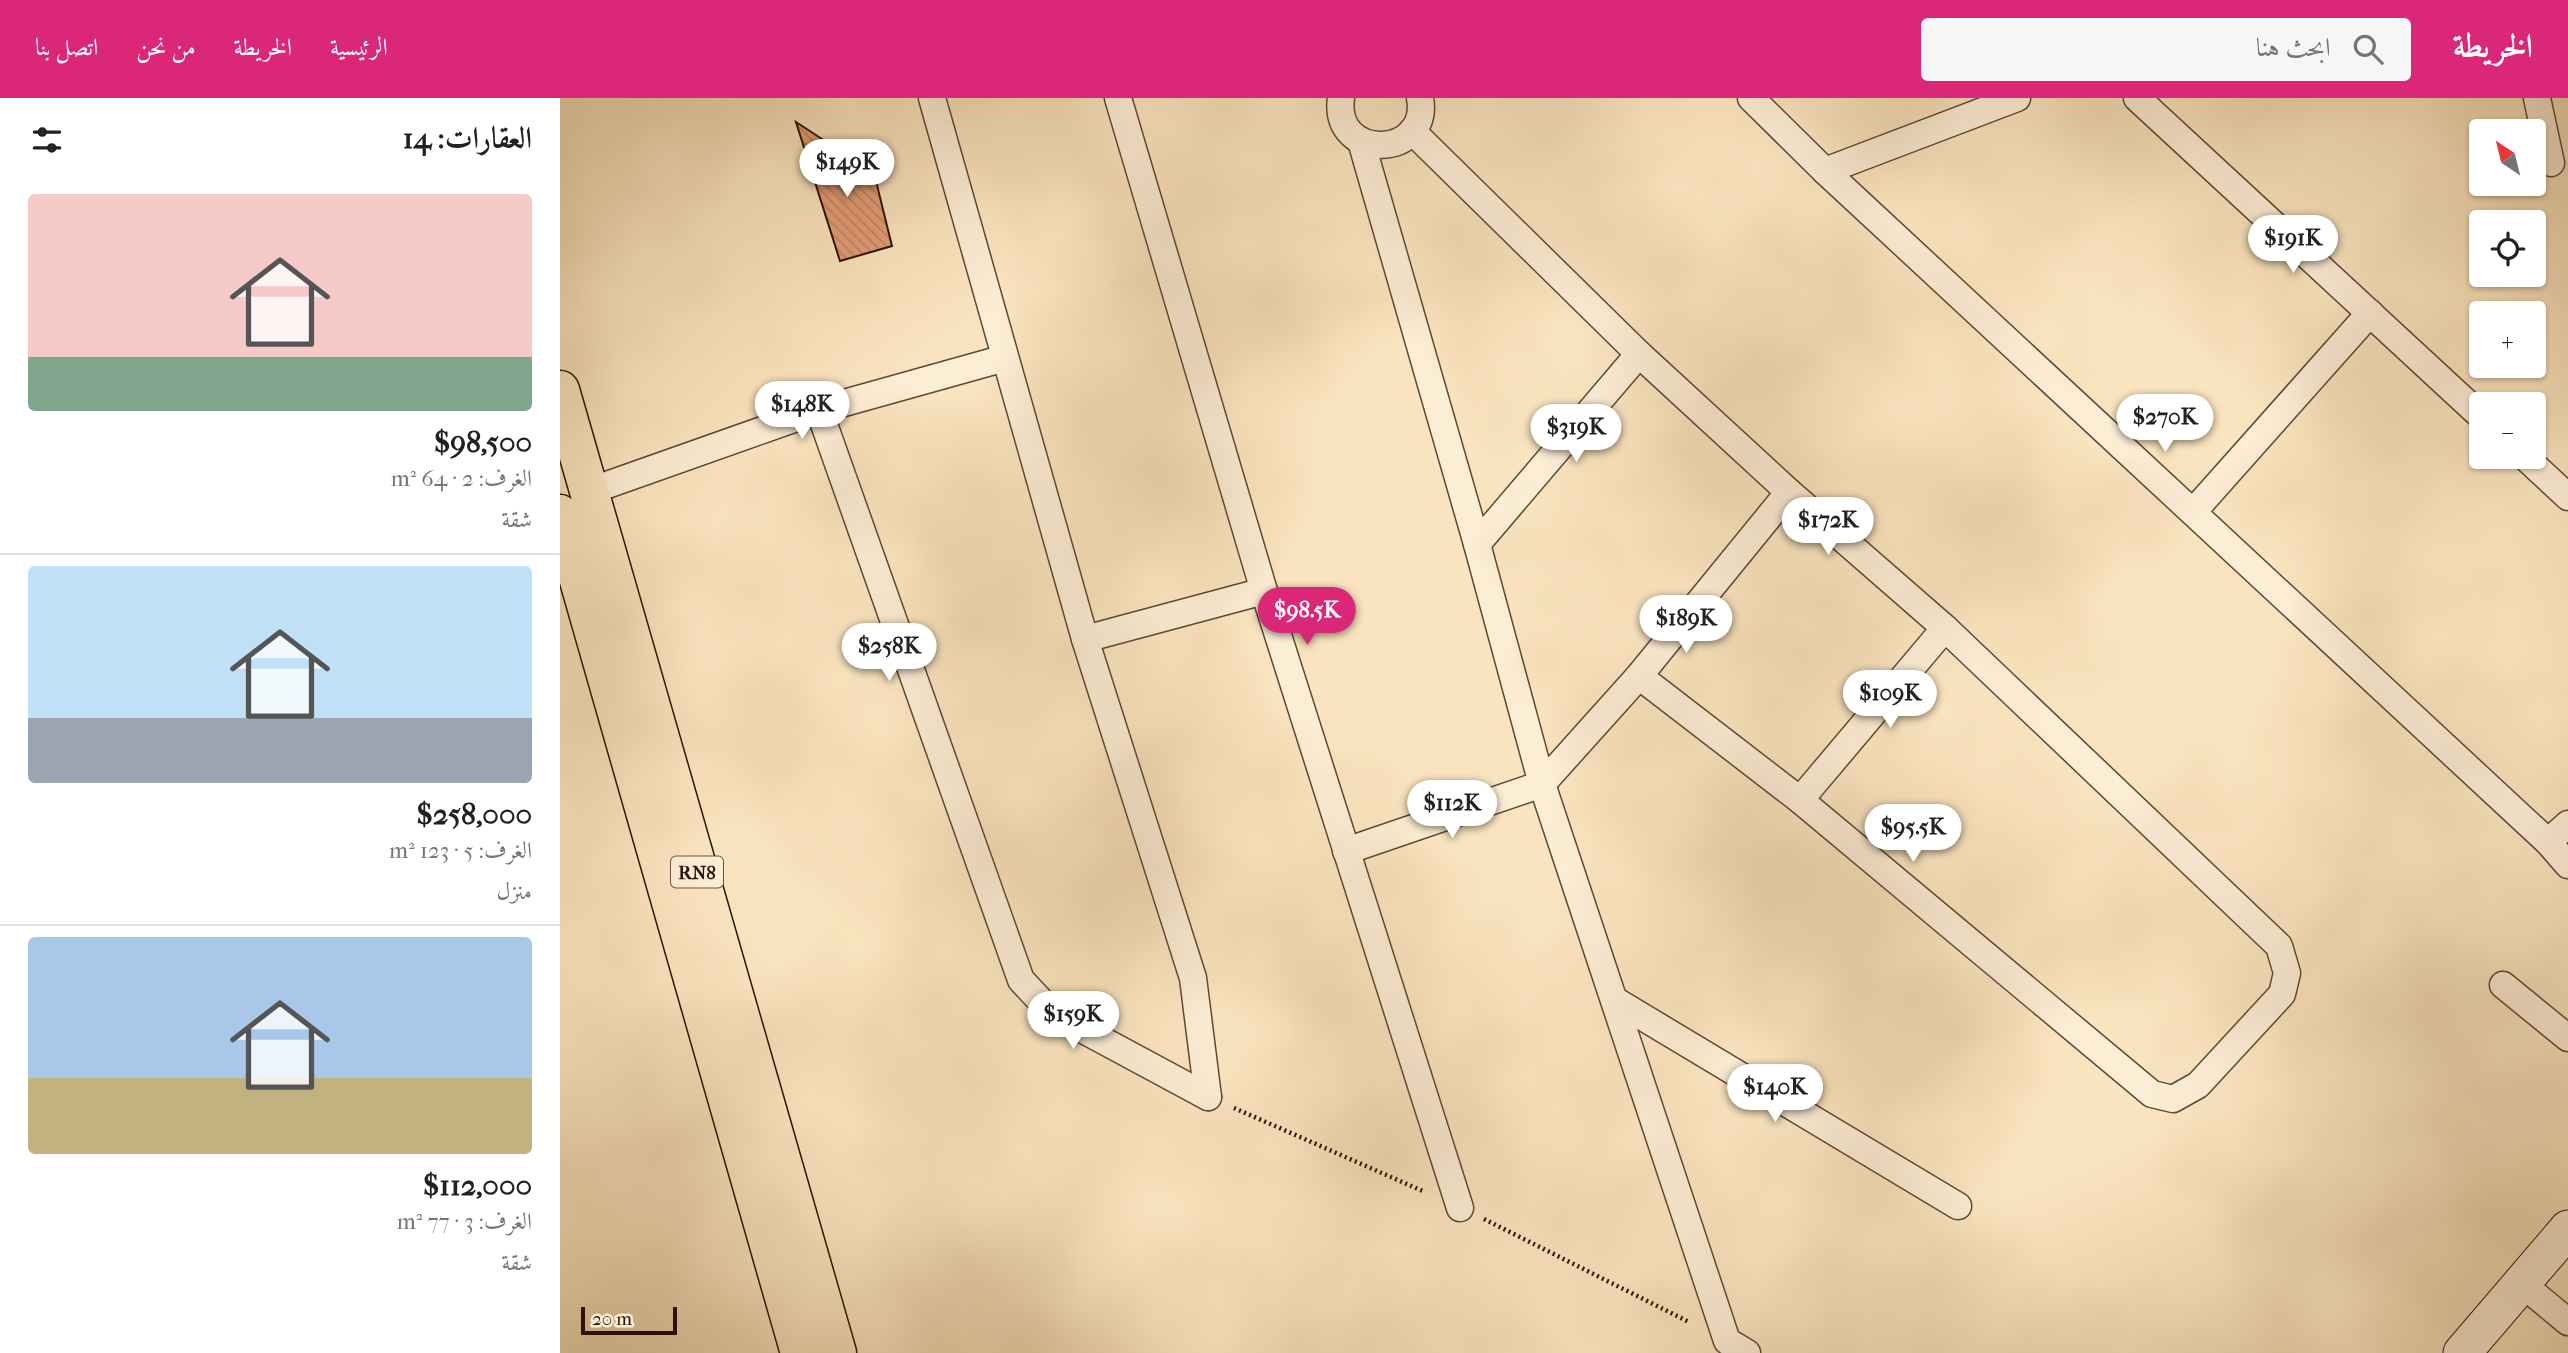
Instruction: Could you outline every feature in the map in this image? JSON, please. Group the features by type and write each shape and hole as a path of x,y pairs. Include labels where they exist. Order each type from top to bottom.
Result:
{"main road":[{"name":"RN8","path":"560,390 837,1353"},
{"name":"RN8","path":"560,514 800,1353"}],"street":[{"path":"932,98 1085,639 1193,978 1208,1097"},
{"path":"1118,98 1264,591 1460,1208"},
{"path":"1341,98 1343,120 1350,133 1374,146 1402,141 1412,131 1425,100"},
{"path":"1751,98 1825,171 2548,842 2568,865"},
{"path":"1825,171 2017,98"},
{"path":"2137,98 2469,405"},
{"path":"2537,98 2551,163"},
{"path":"1412,131 1639,354 1789,492 1945,628 2280,946 2287,972 2282,994 2198,1085 2173,1099 2152,1094 1800,800 1639,676"},
{"path":"1361,141 1477,544 1542,784 1737,1347"},
{"path":"2193,512 2370,313"},
{"path":"1477,544 1639,354"},
{"path":"590,491 819,410 1005,358"},
{"path":"819,410 1021,980 1052,1013 1208,1097"},
{"path":"2538,469 2568,496"},
{"path":"1346,850 1542,784 1639,676 1789,492"},
{"path":"1085,639 1264,591"},
{"path":"1800,800 1945,628"},
{"path":"2548,842 2568,824"},
{"path":"2503,985 2568,1038"},
{"path":"1616,1001 1958,1206"},
{"path":"2462,1353 2568,1229"},
{"path":"2521,1283 2568,1322"}],"path":[{"path":"1208,1097 1460,1208 1737,1347"}],"building":[{"path":"796,122 874,173 892,246 840,261"}]}
